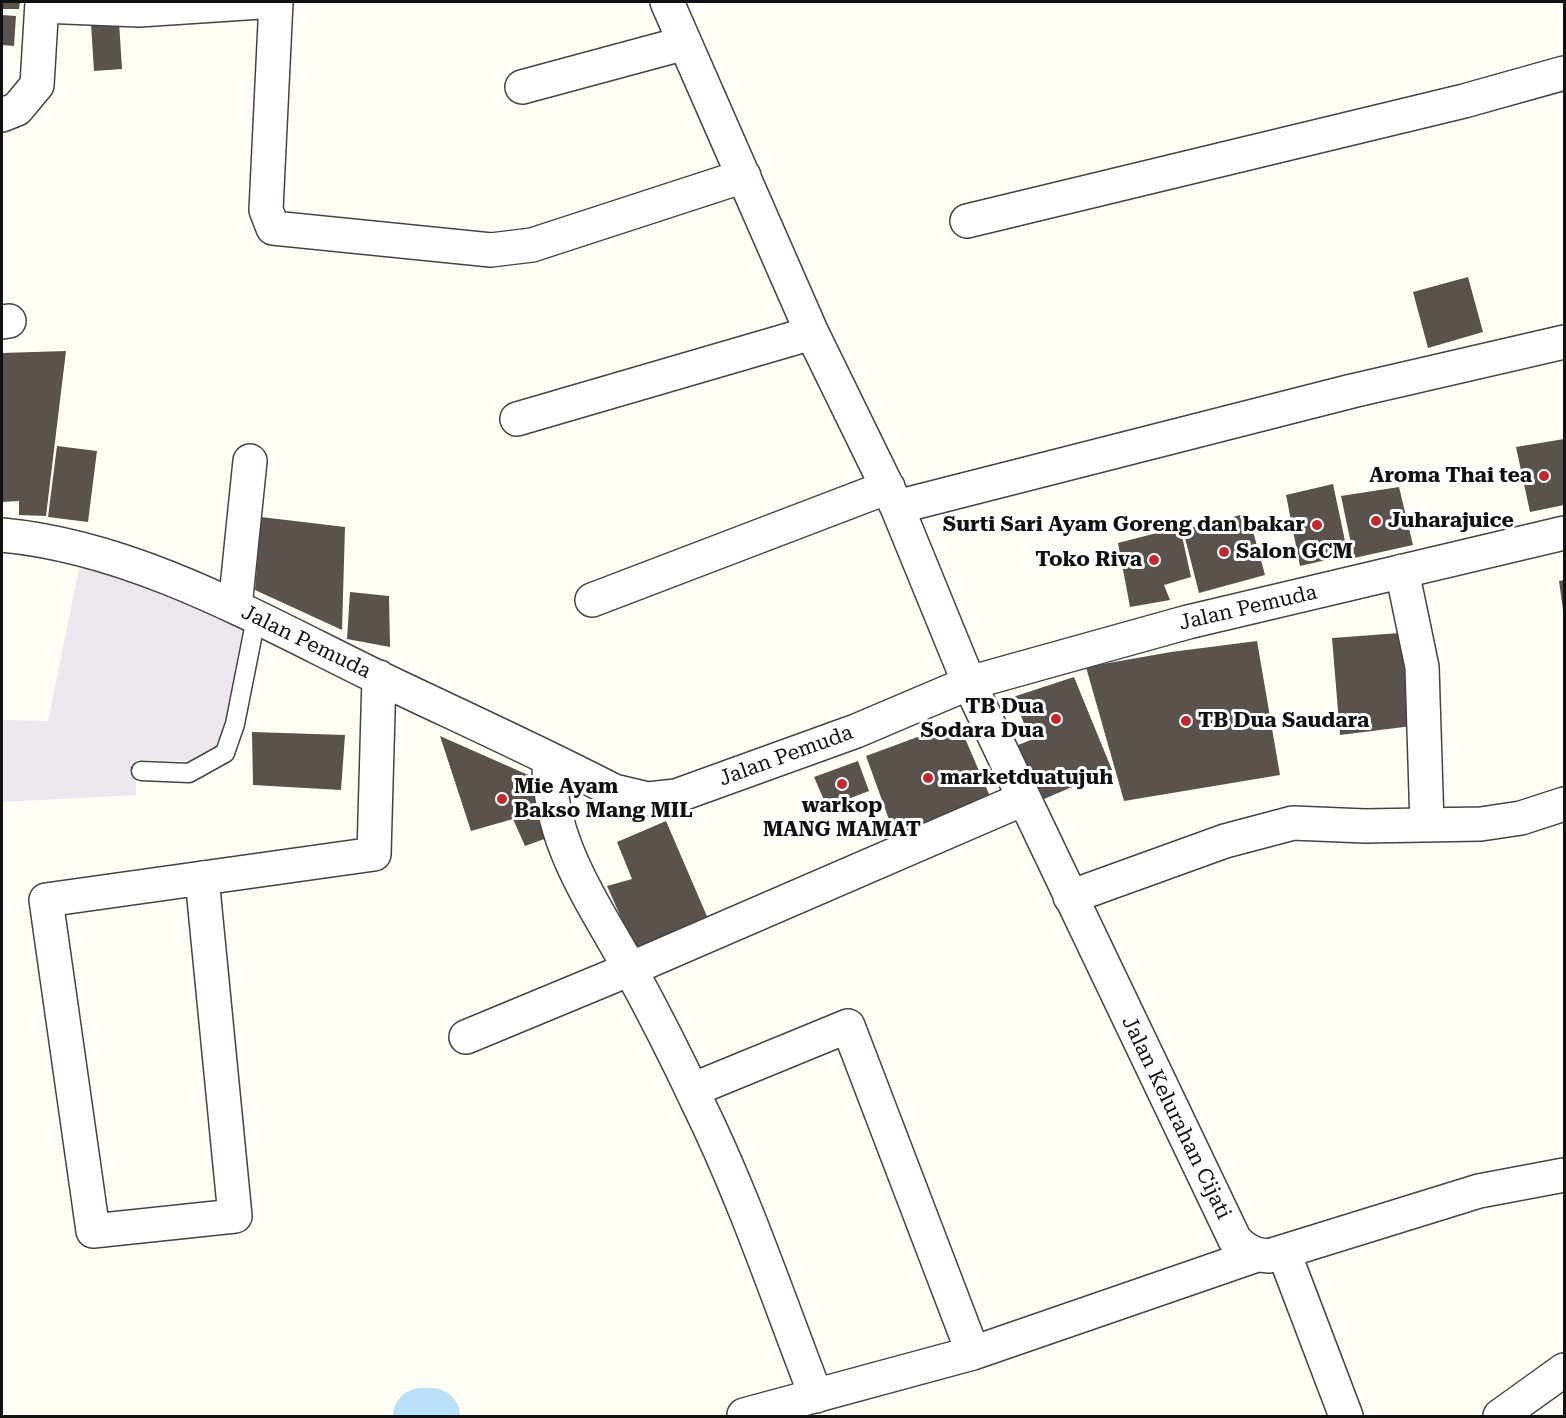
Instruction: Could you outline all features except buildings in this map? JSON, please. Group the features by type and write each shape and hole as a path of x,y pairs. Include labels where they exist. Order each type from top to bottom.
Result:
{"street":[{"path":"2,115 17,109 37,85 42,4 139,10 261,2"},
{"path":"276,2 266,210 268,221 273,228 491,250 532,245 744,176"},
{"name":"Jalan Kelurahan Cijati","path":"667,2 812,333 892,497 969,683 1235,1240 1244,1250 1270,1254"},
{"path":"522,87 685,43"},
{"path":"967,221 1464,101 1564,73"},
{"path":"517,419 812,333"},
{"path":"592,600 892,497 1564,342"},
{"path":"245,612 250,461"},
{"name":"Jalan Pemuda","path":"2,535 54,543 128,564 245,612 614,791 648,799 676,796 856,731 969,683 1188,621 1564,533"},
{"path":"1402,571 1422,667 1426,825"},
{"path":"202,878 235,1216 93,1231 46,900 202,878 374,854 379,678"},
{"path":"549,759 549,789 555,818 573,869 630,969 692,1090 758,1245 816,1396"},
{"path":"466,1037 630,969 1023,799"},
{"path":"1070,897 1225,841 1293,823 1365,826 1481,824 1521,818 1564,804"},
{"path":"692,1090 848,1026 973,1353"},
{"path":"744,1415 973,1353 1270,1254 1479,1191 1564,1175"},
{"path":"1270,1254 1346,1416"},
{"path":"1500,1416 1564,1370"}],"lane":[{"path":"141,771 189,773 225,753 235,724 245,612"}],"shaded area":[{"path":"81,559 243,628 220,746 188,761 136,760 136,795 2,802 2,720 48,721"}],"waterway":[{"path":"421,1416 432,1416"}],"place":[{"name":"Aroma Thai tea","path":"1544,476"},
{"name":"Juharajuice","path":"1376,521"},
{"name":"Surti Sari Ayam Goreng dan bakar","path":"1317,525"},
{"name":"Salon GCM","path":"1224,552"},
{"name":"Toko Riva","path":"1154,560"},
{"name":"TB Dua Sodara Dua","path":"1056,719"},
{"name":"TB Dua Saudara","path":"1186,721"},
{"name":"marketduatujuh","path":"928,778"},
{"name":"warkop MANG MAMAT","path":"842,784"},
{"name":"Mie Ayam Bakso Mang MIL","path":"502,799"}]}
